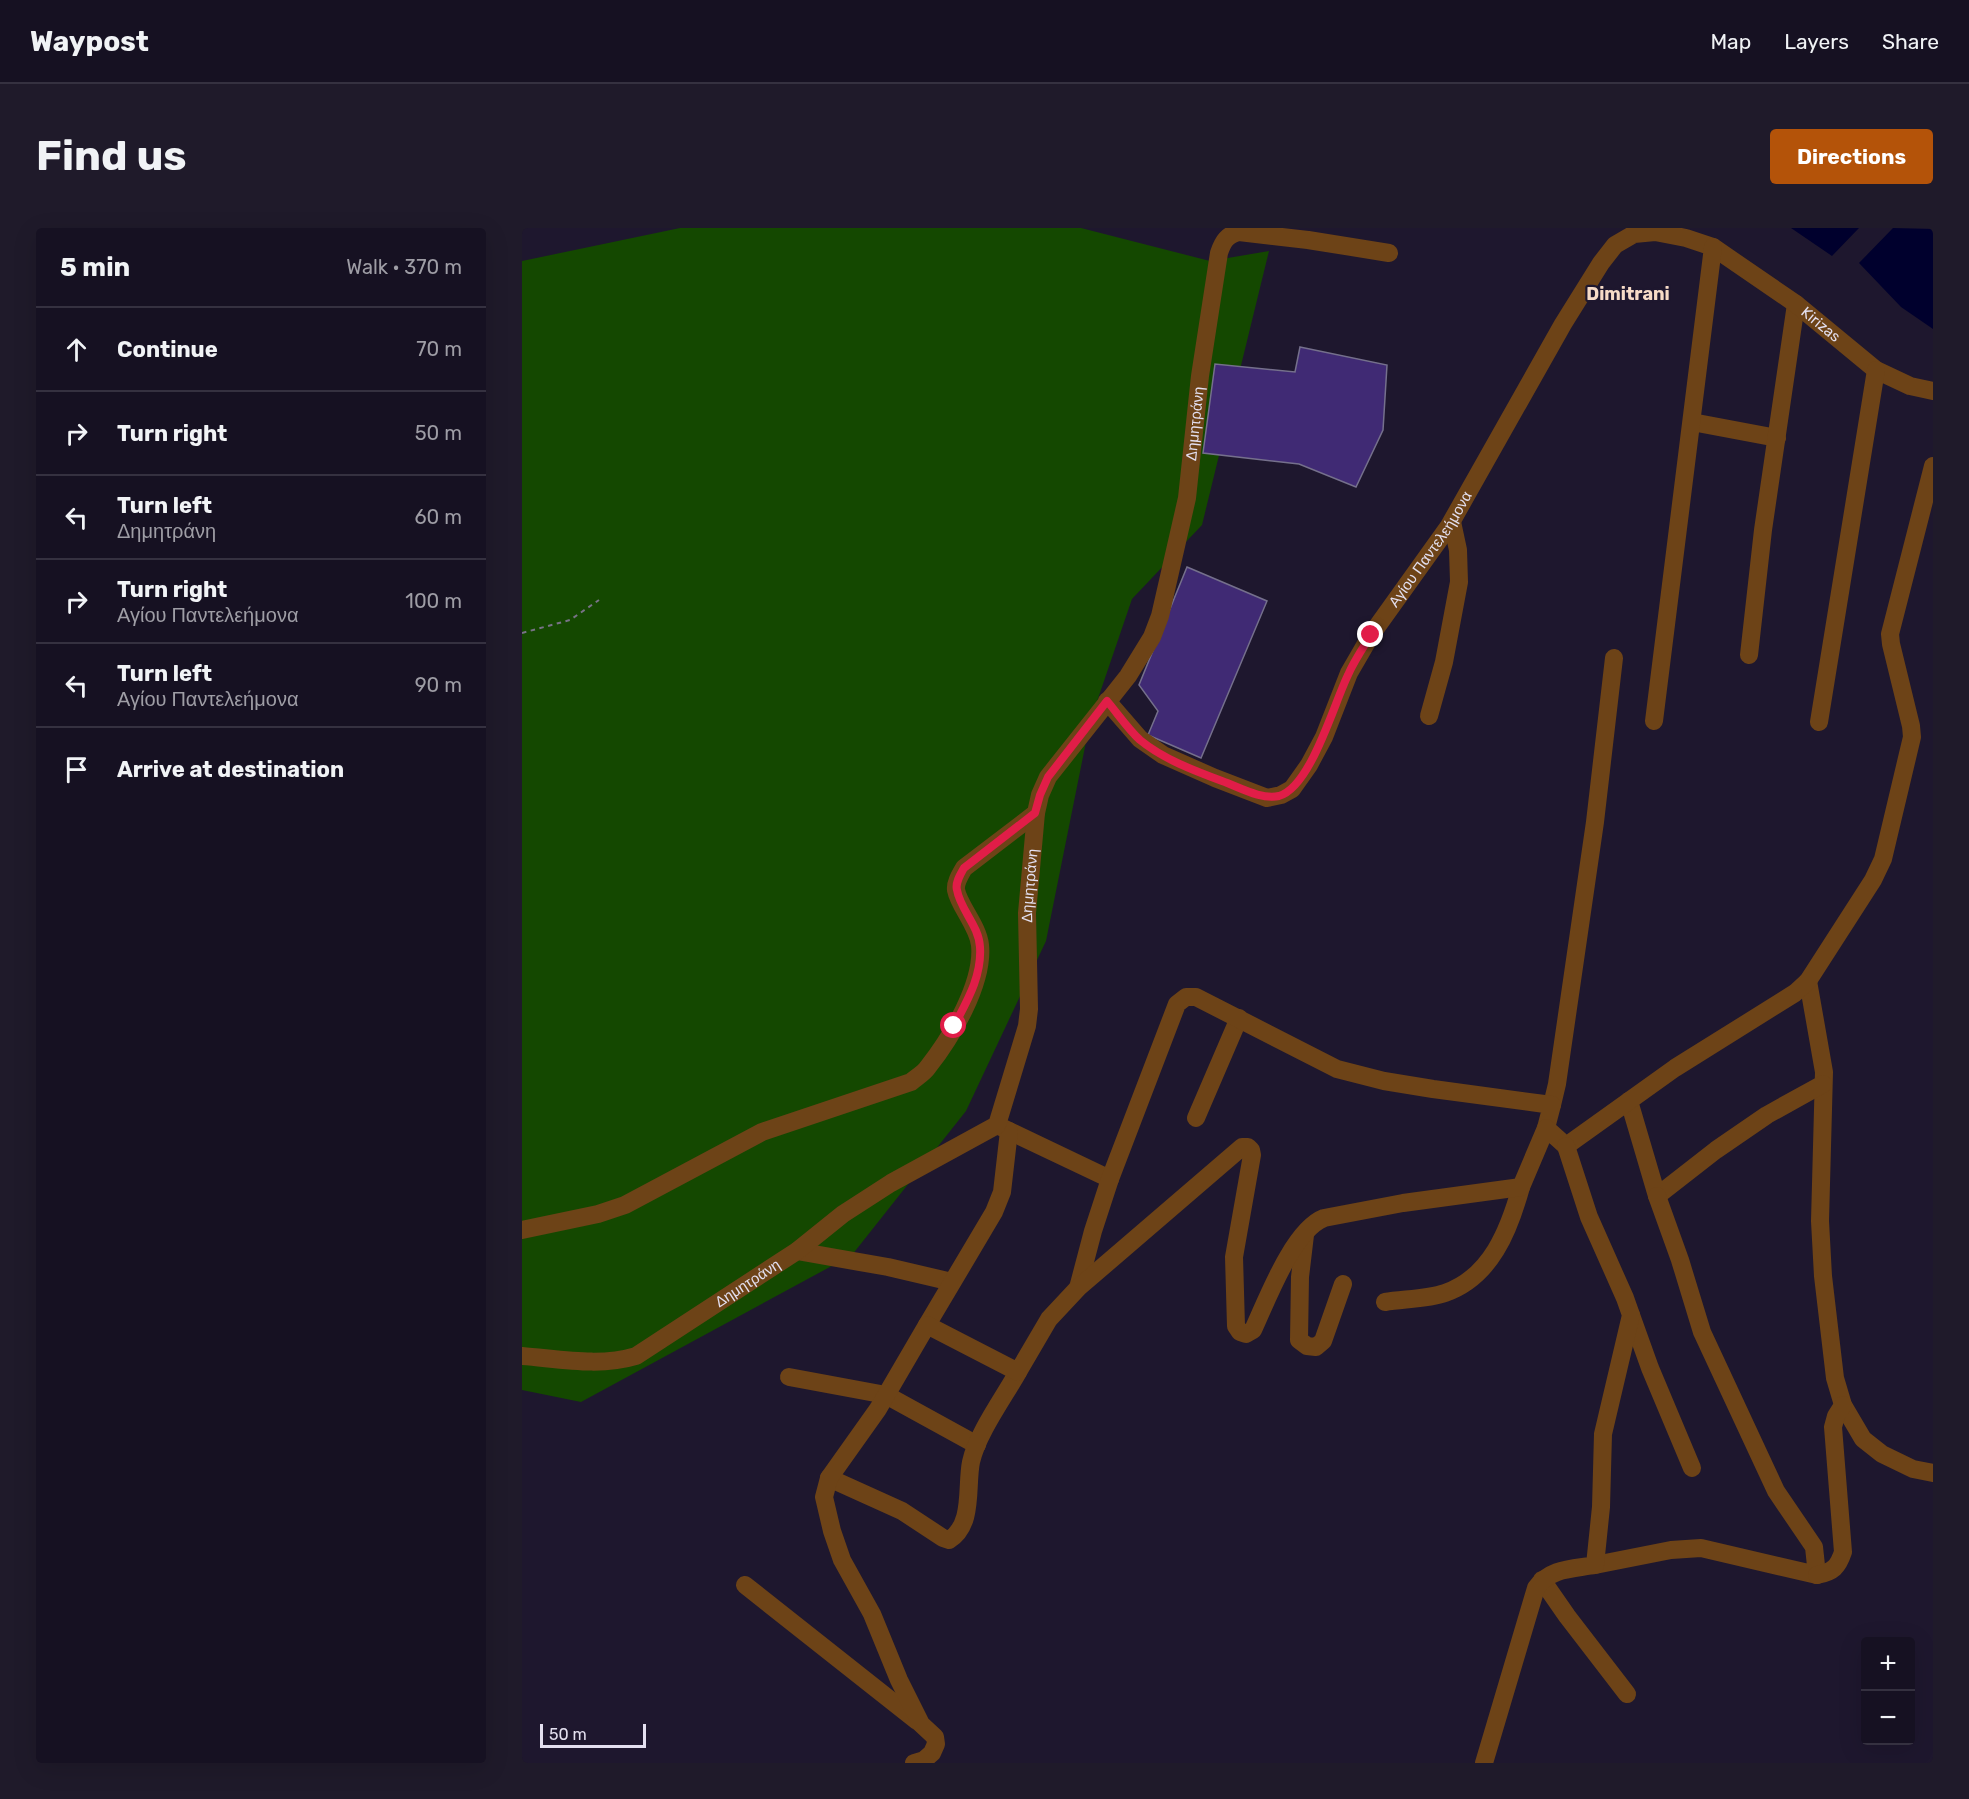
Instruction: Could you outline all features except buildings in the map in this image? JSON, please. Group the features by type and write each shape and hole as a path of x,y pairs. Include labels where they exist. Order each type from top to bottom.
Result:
{"street":[{"name":"Δημητράνη","path":"522,1356 601,1362 619,1361 636,1356 797,1251 843,1214 891,1183 1003,1128 1029,1009 1027,913 1035,813 1048,777 1128,676 1152,637 1160,616 1187,498 1200,376 1219,253 1223,242 1230,234 1239,232 1389,253"},
{"name":"Αγίου Παντελεήμονα","path":"1107,701 1140,739 1163,755 1267,798 1281,795 1292,789 1309,765 1324,737 1349,673 1371,635 1452,522 1563,324 1601,263 1616,245 1634,234 1655,232 1686,238 1713,247"},
{"name":"Kirizas","path":"1713,247 1796,304 1876,370 1910,386 1933,391"},
{"path":"1654,721 1713,247"},
{"path":"1749,655 1796,304"},
{"path":"1819,722 1876,370"},
{"path":"1692,422 1777,438"},
{"path":"1566,1146 1675,1068 1776,1006 1808,981 1873,880 1883,859 1912,737 1890,634 1933,466"},
{"path":"1429,716 1444,662 1459,582 1458,550 1452,522"},
{"path":"1385,1302 1445,1293 1476,1277 1497,1252 1546,1128 1557,1084 1595,822 1614,658"},
{"path":"522,1230 598,1214 625,1204 762,1132 911,1082 927,1069 954,1026 975,985 979,966 980,946 956,890 958,879 964,868 1035,813"},
{"path":"1808,981 1818,1035 1823,1084 1820,1221 1823,1276 1835,1378 1843,1406 1863,1439 1882,1454 1913,1469 1933,1473"},
{"path":"1078,1288 1110,1179 1177,1004 1186,997 1196,997 1337,1069 1384,1081 1552,1105"},
{"path":"1196,1119 1239,1018"},
{"path":"1657,1196 1716,1150 1767,1115 1823,1084"},
{"path":"1629,1101 1657,1196 1702,1332 1776,1491 1814,1547 1817,1575"},
{"path":"921,1724 899,1680 872,1614 842,1560 832,1532 824,1497 829,1478 886,1395 994,1212 1002,1192 1003,1128 1110,1179"},
{"path":"1546,1128 1566,1146 1589,1217 1625,1298 1650,1368 1692,1468"},
{"path":"829,1478 902,1511 943,1538 949,1540 956,1536 964,1520 971,1462 977,1445 1049,1319 1078,1288 1242,1147 1248,1147 1252,1155 1234,1257 1236,1326 1240,1332 1246,1334 1253,1330 1287,1259 1305,1230 1314,1222 1324,1218 1403,1203 1521,1187"},
{"path":"1305,1230 1300,1277 1299,1340 1307,1346 1316,1347 1323,1341 1343,1284"},
{"path":"797,1251 888,1267 952,1282"},
{"path":"1595,1565 1601,1507 1603,1434 1631,1315"},
{"path":"927,1325 1018,1372"},
{"path":"789,1377 886,1395 977,1445"},
{"path":"1484,1763 1536,1588 1550,1574 1671,1550 1701,1548 1817,1575 1828,1573 1838,1566 1843,1552 1833,1427 1836,1416 1843,1406"},
{"path":"1542,1580 1626,1694"},
{"path":"745,1585 935,1737 936,1744 932,1753 924,1760 914,1763"}],"path":[{"path":"522,633 570,620 599,600"}],"green space":[{"path":"680,228 1081,228 1210,261 1269,251 1202,525 1132,599 1090,722 1046,941 966,1111 852,1255 581,1402 522,1390 522,261"}],"water":[{"path":"1791,228 1859,228 1832,256"},
{"path":"1893,228 1933,229 1933,329 1901,307 1859,263"}],"district":[{"name":"Dimitrani","path":"1628,294"}],"route":[{"path":"954,1026 975,985 980,946 956,890 958,879 964,868 1035,813 1048,777 1107,701 1140,739 1163,755 1267,798 1281,795 1292,789 1309,765 1324,737 1349,673 1371,635"}]}
